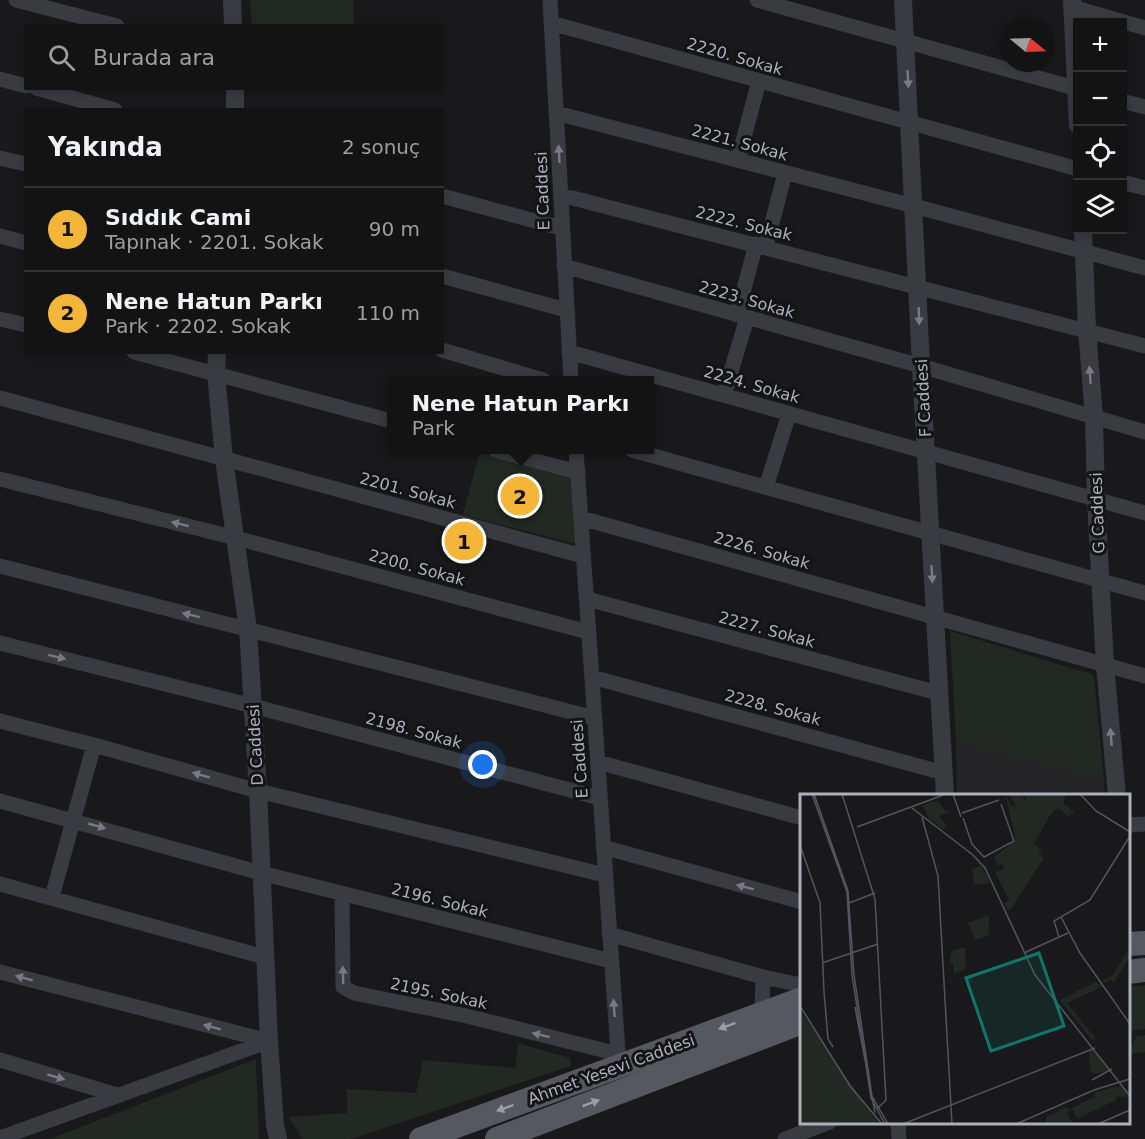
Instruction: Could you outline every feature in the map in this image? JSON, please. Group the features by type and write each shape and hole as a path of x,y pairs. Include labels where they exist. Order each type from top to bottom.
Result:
{"main road":[{"path":"1130,945 1145,943"},
{"path":"1130,972 1145,970"},
{"name":"Ahmet Yesevi Caddesi","path":"420,1139 618,1060 800,999"},
{"name":"Ahmet Yesevi Caddesi","path":"497,1139 800,1022"}],"street":[{"path":"16,0 109,24"},
{"path":"232,0 233,24"},
{"name":"E Caddesi","path":"550,0 571,376"},
{"path":"757,0 1073,88"},
{"name":"F Caddesi","path":"903,0 945,794"},
{"path":"1075,72 1072,3 1145,28"},
{"name":"2220. Sokak","path":"551,23 1073,168"},
{"path":"0,79 24,85"},
{"path":"738,160 759,81"},
{"path":"43,90 108,108"},
{"path":"235,90 235,108"},
{"path":"1127,102 1145,107"},
{"name":"2221. Sokak","path":"556,113 1145,268"},
{"path":"0,158 24,164"},
{"path":"724,395 761,245 785,173"},
{"path":"1127,183 1145,188"},
{"name":"2222. Sokak","path":"561,195 1087,329 1145,346"},
{"path":"444,197 561,228"},
{"name":"G Caddesi","path":"1083,234 1105,665 1116,794"},
{"path":"0,236 24,242"},
{"name":"2223. Sokak","path":"564,266 921,366 1145,432"},
{"path":"444,277 566,310"},
{"path":"0,319 24,325"},
{"path":"444,351 527,376"},
{"name":"2224. Sokak","path":"569,352 1145,513"},
{"path":"142,354 387,420"},
{"name":"D Caddesi","path":"217,354 216,373 224,459 248,629 258,791 264,957 275,1125 278,1139"},
{"name":"2201. Sokak","path":"0,398 583,556"},
{"path":"766,487 789,414"},
{"path":"510,454 578,472"},
{"name":"E Caddesi","path":"576,454 618,1060"},
{"path":"646,454 1145,593"},
{"name":"2200. Sokak","path":"0,479 236,538 588,632"},
{"name":"2226. Sokak","path":"581,518 1145,676"},
{"path":"0,566 595,718"},
{"name":"2227. Sokak","path":"587,599 938,693"},
{"name":"2198. Sokak","path":"0,644 253,706 600,798"},
{"name":"2228. Sokak","path":"592,676 944,773"},
{"path":"0,721 258,791 605,875"},
{"path":"52,897 94,745"},
{"path":"598,762 800,818"},
{"name":"2196. Sokak","path":"0,801 73,819 261,873 611,961"},
{"path":"1130,825 1145,824"},
{"path":"603,847 800,902"},
{"path":"0,884 264,957"},
{"name":"2195. Sokak","path":"342,894 343,987 354,993 467,1016 618,1060"},
{"path":"609,934 800,986"},
{"path":"0,972 269,1041"},
{"path":"762,1013 763,977"},
{"path":"0,1138 269,1041"},
{"path":"0,1060 117,1095"},
{"path":"785,1139 825,1124"},
{"path":"898,1124 899,1139"}],"shaded area":[{"path":"250,0 353,0 354,24 252,24"},
{"path":"479,454 483,454 570,477 576,544 463,515"},
{"path":"950,631 1094,675 1104,779 956,742"},
{"path":"956,742 1104,779 1104,794 957,794"},
{"path":"1145,985 1145,1029 1130,1031 1130,987"},
{"path":"1145,1035 1145,1052 1130,1054 1130,1046 1133,1045 1136,1036"},
{"path":"518,1043 570,1058 571,1066 351,1139 302,1139 289,1117 347,1113 347,1089 416,1093 423,1060 515,1068"},
{"path":"256,1059 259,1139 50,1139"}],"place":[{"name":"Nene Hatun Parkı","path":"520,496"},
{"name":"Sıddık Cami","path":"464,541"}]}
